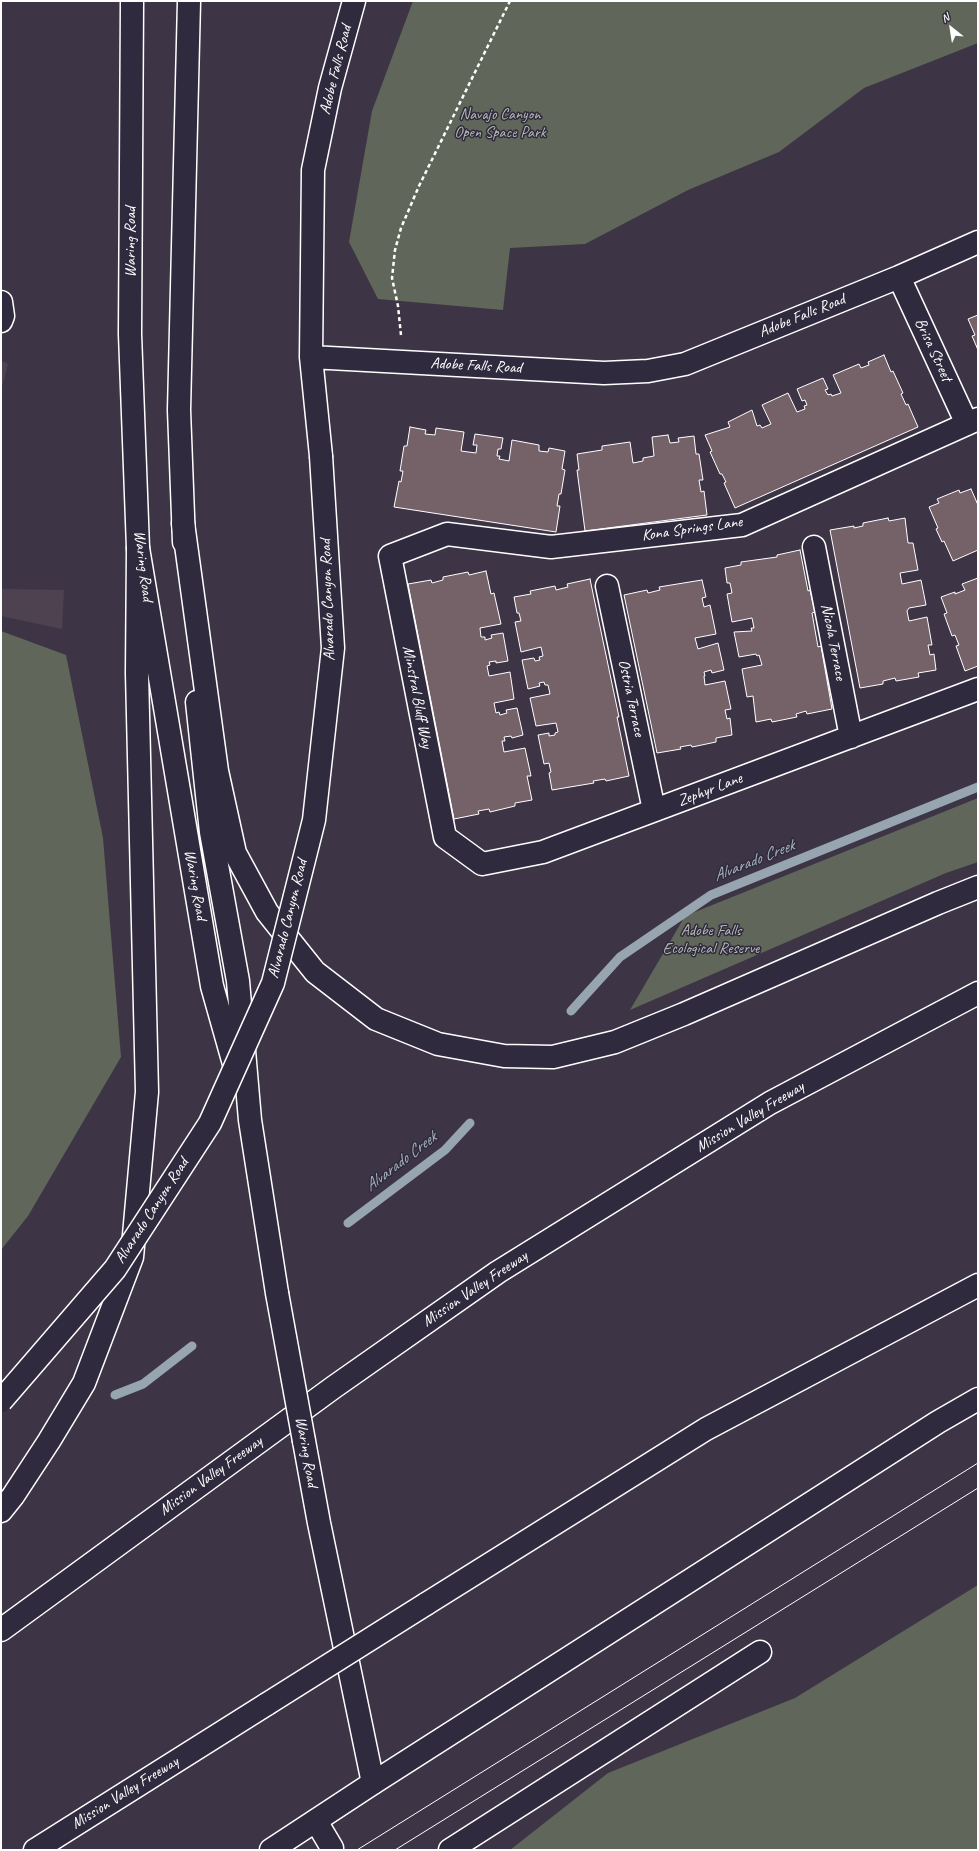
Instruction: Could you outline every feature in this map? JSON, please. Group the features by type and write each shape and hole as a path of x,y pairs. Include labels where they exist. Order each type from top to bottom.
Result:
{"main road":[{"name":"Waring Road","path":"132,1 130,334 138,548 212,986 250,1120"},
{"name":"Waring Road","path":"189,1 180,402 183,523 187,603 211,832 238,981 250,1120 278,1293 319,1523 372,1783"},
{"name":"Adobe Falls Road","path":"354,1 330,88 313,170 310,357 604,374 648,371 685,364 899,277 978,242"},
{"name":"Brisa Street","path":"899,277 973,421"},
{"path":"1,302 3,316 1,321"},
{"name":"Alvarado Canyon Road","path":"1,1401 115,1269 210,1123 273,983 314,820 333,648 321,456 310,357"},
{"name":"Kona Springs Lane","path":"390,556 448,534 551,547 742,525 973,421"},
{"path":"183,523 217,771 235,852 267,912 315,972 376,1020 438,1044 504,1056 553,1056 615,1042 684,1014 978,887"},
{"name":"Nicola Terrace","path":"814,547 852,737"},
{"path":"1,1511 14,1496 84,1383 132,1257 147,1092 137,680 138,548"},
{"name":"Minstral Bluff Way","path":"390,556 445,837"},
{"name":"Ostria Terrace","path":"607,586 654,810"},
{"name":"Zephyr Lane","path":"445,837 482,864 543,852 978,689"},
{"name":"Mission Valley Freeway","path":"1,1630 334,1387 498,1272 770,1103 978,993"},
{"name":"Mission Valley Freeway","path":"35,1850 706,1429 978,1285"},
{"path":"271,1850 316,1822 372,1783 938,1422 978,1399"},
{"path":"450,1850 760,1652"},
{"path":"316,1822 332,1848"}],"path":[{"path":"404,362 398,306 392,278 395,250 401,228 419,186 510,1"}],"shaded area":[{"path":"1,361 8,364 1,390"},
{"path":"1,589 64,590 62,629 1,616"}],"green space":[{"name":"Navajo Canyon Open Space Park","path":"413,1 978,1 978,43 864,88 779,152 688,190 585,244 510,248 503,310 378,299 349,242 372,111"},
{"path":"1,631 66,655 103,838 121,1057 28,1216 1,1250"},
{"name":"Adobe Falls Ecological Reserve","path":"978,798 978,862 946,873 630,1010 685,916"},
{"path":"978,1585 978,1850 510,1850 608,1773 795,1698"}],"building":[{"path":"978,315 978,350 972,336 975,335 968,319"},
{"path":"884,355 891,372 893,371 903,393 901,394 906,405 908,404 918,427 735,508 724,483 726,482 722,474 720,474 710,452 712,451 705,435 730,427 728,422 752,410 757,426 760,425 762,428 771,424 762,405 788,393 797,412 805,409 804,406 807,405 805,400 802,401 797,389 823,378 828,389 825,390 828,395 831,394 832,396 841,393 833,375 859,364 861,368 869,365 868,362"},
{"path":"410,427 426,430 425,434 435,435 436,428 464,432 461,451 476,453 477,445 473,445 475,434 503,438 501,449 498,449 497,456 500,456 499,459 509,461 512,440 539,445 539,451 548,452 549,448 565,451 562,469 565,470 561,494 559,494 557,506 560,506 556,532 394,507 399,481 401,482 403,471 400,471 404,446 407,446"},
{"path":"668,435 670,443 679,442 678,438 694,436 696,454 699,454 703,480 699,480 701,492 704,491 707,515 585,531 577,470 579,470 577,454 602,450 602,446 630,442 633,463 643,461 643,458 654,456 652,437"},
{"path":"971,489 978,505 978,550 953,561 944,541 942,542 936,529 938,528 929,507 939,503 937,499 959,490 960,493"},
{"path":"888,518 889,521 905,518 908,543 913,543 918,570 900,573 902,584 921,580 926,605 909,608 907,611 909,621 927,617 932,645 928,645 930,655 934,654 936,670 918,673 919,677 896,681 895,678 883,681 883,684 860,688 830,530 854,526 854,528 863,526 863,523"},
{"path":"800,550 808,591 810,590 815,612 812,613 818,647 821,646 832,709 807,714 806,711 796,714 797,717 772,722 771,719 756,722 753,696 747,697 742,669 762,665 759,655 757,656 756,654 739,657 734,632 752,631 751,628 754,628 752,618 732,622 727,594 732,593 730,583 727,583 725,568 741,565 741,562 777,557 777,555"},
{"path":"486,571 491,594 494,593 501,624 480,628 481,637 485,637 485,640 492,638 491,635 503,633 508,661 496,663 496,661 489,662 490,665 487,666 489,676 510,672 514,699 494,703 496,713 499,712 500,715 507,713 506,710 517,708 523,735 512,738 511,736 504,737 505,741 502,741 504,752 525,748 531,776 527,776 532,800 515,803 515,806 490,812 489,809 478,811 479,814 454,819 408,584 431,580 432,583 443,580 443,577 468,572 469,575"},
{"path":"978,578 978,666 965,671 956,646 959,645 955,635 952,636 944,614 947,613 941,597 965,590 962,584"},
{"path":"590,579 619,717 617,717 629,776 606,781 605,779 593,781 594,783 552,790 549,763 544,764 538,735 549,733 549,736 555,735 555,733 558,732 556,723 536,726 530,698 550,694 548,685 545,685 544,682 539,683 540,686 528,689 522,660 534,658 535,661 540,660 539,657 543,656 541,647 521,652 515,622 521,621 519,613 517,613 514,597 531,594 530,591 555,586 556,590 568,587 567,584"},
{"path":"702,580 706,597 702,598 704,607 710,605 716,634 695,638 698,649 718,643 724,670 712,673 711,670 704,672 705,685 725,681 731,709 725,710 727,719 730,718 732,735 716,738 716,742 692,747 691,745 680,747 681,749 657,753 624,595 647,590 648,593 660,590 659,587"}],"waterway":[{"name":"Alvarado Creek","path":"571,1011 620,957 711,895 978,787"},
{"name":"Alvarado Creek","path":"348,1223 445,1150 470,1123"},
{"name":"Alvarado Creek","path":"115,1395 143,1384 192,1346"}],"tram line":[{"path":"357,1850 978,1463"},
{"path":"395,1850 978,1488"}]}
